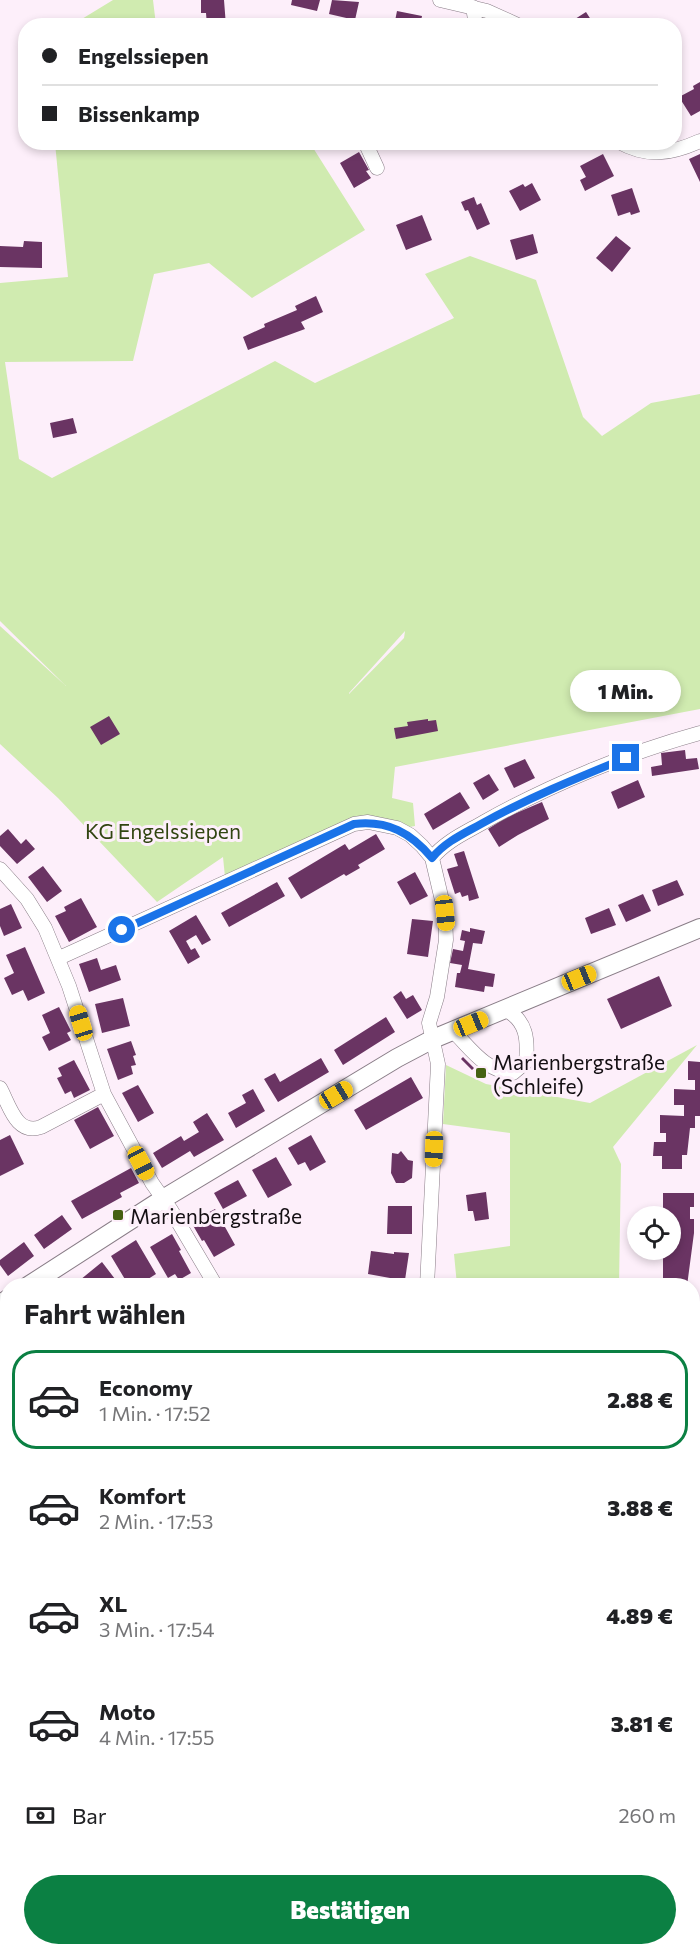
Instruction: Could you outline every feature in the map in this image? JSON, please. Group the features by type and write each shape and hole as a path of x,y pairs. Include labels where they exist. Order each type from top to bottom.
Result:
{"street":[{"path":"440,0 506,18"},
{"path":"473,8 475,18"},
{"path":"682,148 700,141"},
{"path":"369,150 377,168"},
{"path":"637,150 654,154 677,150"},
{"path":"432,858 451,841 546,790 662,744 700,733"},
{"path":"59,958 354,824 368,822 397,828 416,841 432,858 447,926 436,997 429,1023 438,1064 428,1278"},
{"path":"0,869 27,899 45,928 59,958 104,1094 163,1199 211,1278"},
{"path":"40,1278 163,1199 397,1058 434,1039 700,928"},
{"path":"453,1031 482,1062 499,1072 513,1074 526,1062 526,1032 520,1020 506,1010"},
{"path":"0,1088 15,1119 24,1127 32,1129 41,1127 104,1094"}],"green space":[{"path":"113,0 153,0 155,18 83,18"},
{"name":"KG Engelssiepen","path":"56,150 314,150 365,230 252,298 209,263 154,274 133,361 5,362 19,459 52,478 275,361 315,383 454,318 425,274 470,256 536,280 583,417 602,436 651,403 700,394 700,709 395,767 392,798 413,803 415,826 403,828 349,822 225,877 223,857 157,902 58,798 0,744 0,626 66,686 0,621 0,283 68,277","holes":["405,631 404,638 349,693"]},
{"path":"697,1045 613,1147 621,1164 619,1278 456,1278 454,1254 510,1246 510,1133 443,1124 446,1065 486,1084 590,1103"}],"building":[{"path":"201,0 224,0 225,18 206,18 206,13 201,13"},
{"path":"292,0 320,0 317,11 291,5"},
{"path":"332,0 359,2 355,18 329,14"},
{"path":"397,11 422,16 422,18 396,18"},
{"path":"586,12 590,18 577,18"},
{"path":"700,82 700,111 691,116 682,102 682,95 694,89 693,86"},
{"path":"359,152 371,178 354,188 340,163"},
{"path":"603,154 614,176 585,191 580,180 586,177 580,166"},
{"path":"700,154 700,182 689,159"},
{"path":"532,183 541,200 520,211 509,191 523,184 525,187"},
{"path":"632,188 640,212 618,216 611,195"},
{"path":"474,197 477,205 481,203 490,224 477,230 468,210 465,211 461,202"},
{"path":"422,215 432,240 406,250 396,225"},
{"path":"533,234 538,253 516,260 510,240"},
{"path":"616,236 631,248 612,272 596,258"},
{"path":"24,241 42,242 42,268 0,267 0,246 23,247"},
{"path":"316,296 323,312 301,322 305,329 248,350 243,337 265,327 264,324 297,310 295,306"},
{"path":"73,418 77,433 53,438 50,423"},
{"path":"109,716 120,734 101,745 90,727"},
{"path":"428,719 428,721 436,720 438,731 396,739 394,728 408,726 407,722"},
{"path":"685,750 686,759 697,758 699,769 652,776 651,767 662,765 661,753"},
{"path":"525,759 535,778 514,788 504,768"},
{"path":"489,774 499,790 483,800 473,783"},
{"path":"638,780 645,797 618,809 611,792"},
{"path":"460,792 470,808 433,830 424,814"},
{"path":"542,802 549,819 499,847 488,829 507,817"},
{"path":"8,829 21,844 26,839 35,849 17,864 0,846 0,836"},
{"path":"376,834 385,849 358,865 360,868 346,876 344,874 301,899 288,878 345,844 349,850"},
{"path":"464,851 479,898 469,901 468,895 462,897 460,892 455,894 447,869 458,866 454,854"},
{"path":"43,866 62,891 47,902 28,877"},
{"path":"415,872 428,896 410,905 397,882"},
{"path":"677,880 684,895 658,906 652,890"},
{"path":"277,882 285,896 229,927 221,913"},
{"path":"643,894 651,911 626,922 618,905"},
{"path":"81,898 97,927 69,942 55,916 66,911 64,907"},
{"path":"11,904 22,928 4,936 0,926 0,909"},
{"path":"609,908 616,925 591,934 585,918"},
{"path":"196,915 211,940 202,945 196,935 186,941 191,950 195,948 200,957 188,964 169,931"},
{"path":"412,919 433,921 428,957 407,954"},
{"path":"470,928 485,931 482,944 473,943 468,969 495,974 493,987 485,986 484,992 455,987 457,973 460,973 462,965 450,963 453,949 463,951 465,941 460,940 462,930 470,932"},
{"path":"25,947 45,993 28,1001 23,990 12,995 4,978 14,973 6,955"},
{"path":"97,958 101,970 116,965 121,980 89,992 79,964"},
{"path":"659,976 672,1006 621,1029 607,999"},
{"path":"401,991 406,999 413,995 422,1010 407,1019 393,997"},
{"path":"123,998 130,1026 102,1033 95,1004"},
{"path":"59,1007 71,1031 67,1033 71,1040 49,1051 42,1037 50,1033 42,1015"},
{"path":"386,1017 395,1032 343,1065 334,1050"},
{"path":"131,1041 136,1055 133,1056 136,1065 131,1066 133,1074 118,1080 107,1049"},
{"path":"463,1057 474,1068 472,1070 461,1059"},
{"path":"321,1058 329,1072 278,1102 264,1079 275,1073 280,1082"},
{"path":"74,1060 90,1090 74,1098 71,1091 65,1094 57,1078 62,1076 58,1068"},
{"path":"688,1061 700,1062 700,1116 695,1116 695,1128 690,1128 687,1155 682,1155 682,1169 662,1169 662,1156 653,1156 654,1142 666,1142 666,1133 660,1133 660,1115 684,1116 684,1105 674,1105 674,1089 695,1090 695,1080 688,1080"},
{"path":"411,1077 423,1098 366,1130 354,1110"},
{"path":"138,1085 154,1113 138,1122 122,1093"},
{"path":"253,1089 265,1111 236,1128 228,1113 246,1103 242,1095"},
{"path":"98,1107 114,1136 90,1149 74,1120"},
{"path":"207,1113 224,1140 194,1157 190,1151 162,1168 153,1153 181,1136 184,1141 199,1132 193,1122"},
{"path":"10,1135 24,1164 0,1176 0,1140"},
{"path":"311,1135 326,1162 310,1171 305,1162 298,1165 288,1148"},
{"path":"401,1151 408,1160 413,1161 412,1178 404,1183 396,1183 391,1173 392,1153 398,1154"},
{"path":"276,1157 292,1185 268,1198 252,1170"},
{"path":"131,1168 139,1183 120,1193 122,1197 82,1219 71,1201"},
{"path":"238,1180 247,1196 223,1209 214,1193"},
{"path":"486,1192 489,1219 475,1221 473,1211 468,1211 466,1195"},
{"path":"663,1193 694,1193 694,1207 690,1207 690,1219 694,1219 694,1233 688,1278 663,1278 663,1260 681,1260 681,1206 663,1206"},
{"path":"388,1206 412,1206 412,1234 387,1234"},
{"path":"215,1209 235,1245 214,1257 191,1222"},
{"path":"62,1215 72,1229 44,1249 34,1235"},
{"path":"172,1234 191,1273 182,1278 178,1278 175,1274 168,1278 150,1247"},
{"path":"136,1240 156,1274 150,1278 124,1278 111,1256"},
{"path":"24,1242 34,1256 8,1276 0,1265 0,1260"},
{"path":"371,1251 409,1253 405,1278 368,1274"},
{"path":"102,1262 114,1278 82,1278"}],"place":[{"name":"Marienbergstraße (Schleife)","path":"481,1073"},
{"name":"Marienbergstraße","path":"118,1215"}],"route":[{"path":"122,930 354,824 368,822 397,828 410,835 432,858 451,841 509,808 546,790 626,758"}]}
